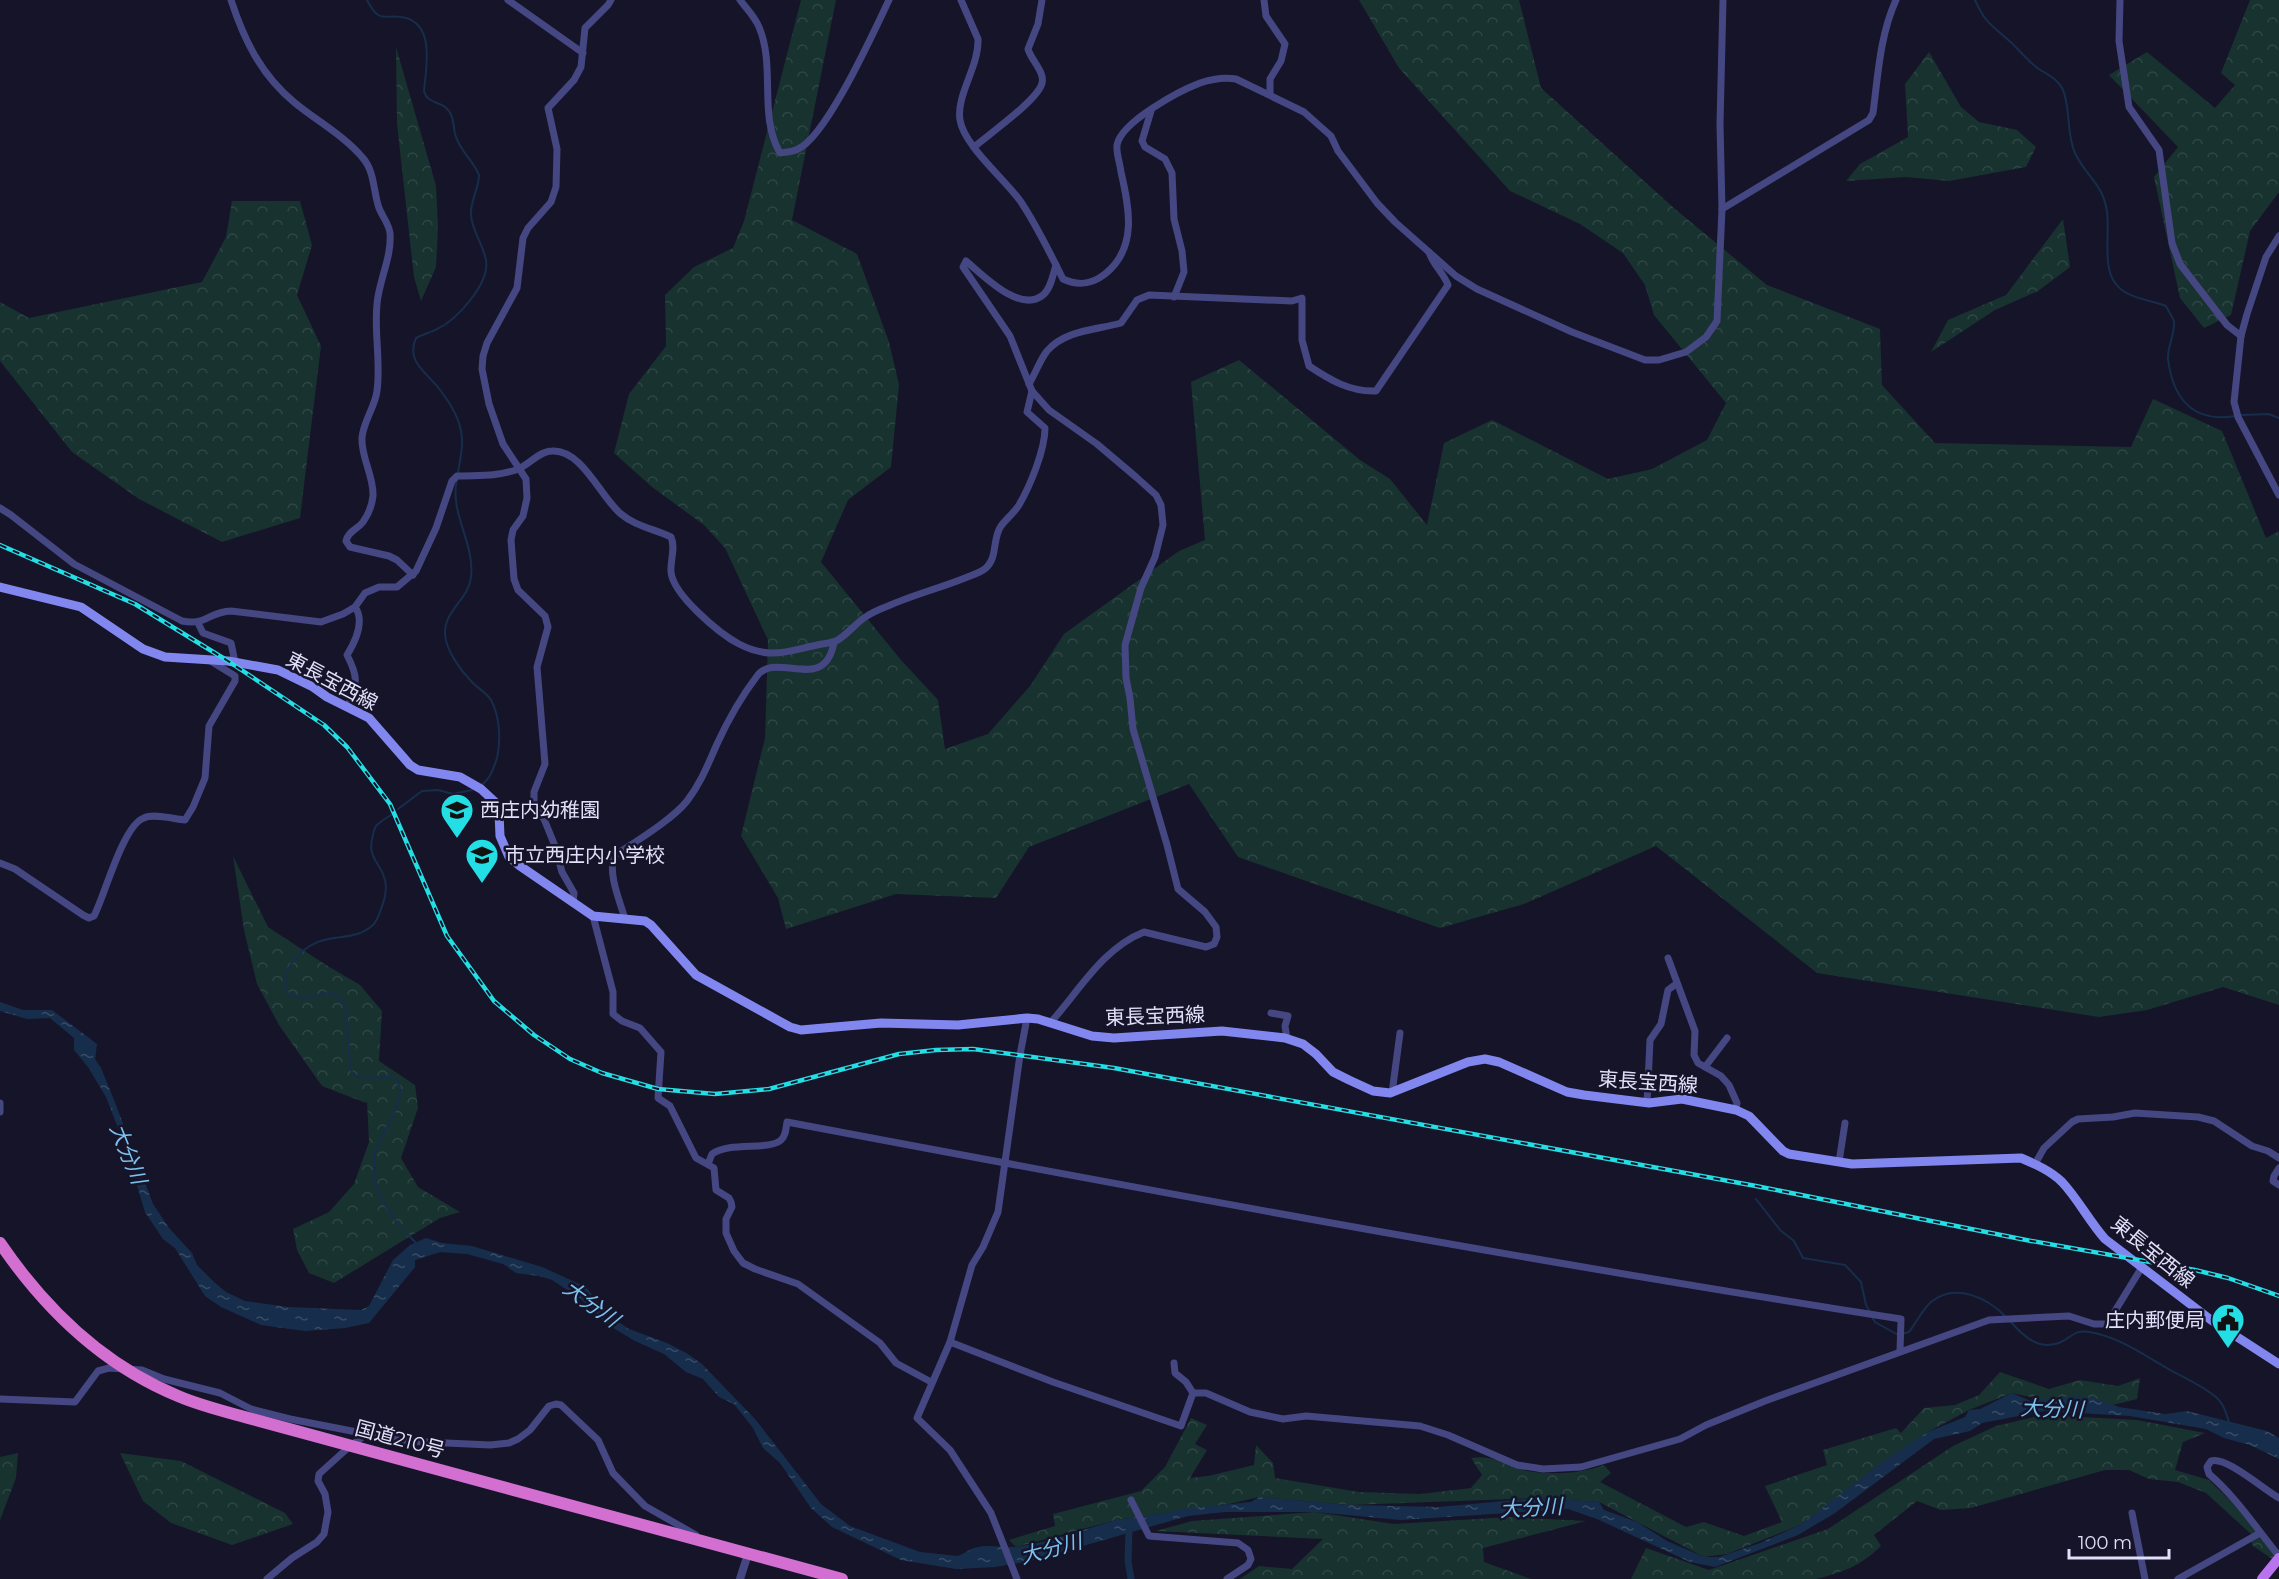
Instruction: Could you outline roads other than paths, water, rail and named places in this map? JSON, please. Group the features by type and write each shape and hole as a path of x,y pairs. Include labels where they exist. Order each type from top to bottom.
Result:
{"highway":[{"name":"国道210号","path":"0,1243 45,1302 90,1343 153,1385 190,1401 842,1579"}],"main road":[{"name":"東長宝西線","path":"0,586 81,607 106,622 136,645 153,653 174,658 207,658 278,670 348,706 378,725 410,765 418,770 460,777 482,789 495,802 499,813 500,836 509,857 593,916 645,921 696,975 790,1027 801,1030 881,1023 957,1025 1027,1018 1051,1022 1092,1036 1114,1038 1222,1031 1287,1039 1303,1044 1333,1071 1373,1090 1392,1093 1468,1062 1485,1059 1499,1062 1567,1092 1647,1103 1682,1099 1736,1110 1749,1116 1783,1151 1839,1162 1852,1164 2021,1158 2035,1164 2062,1182 2105,1239 2211,1320 2279,1364"},
{"path":"2262,1579 2279,1557"}],"street":[{"path":"231,0 241,31 254,57 269,77 294,102 341,137 363,158 371,170 374,193 390,230 390,248 379,288 377,306 376,336 379,378 376,395 362,437 373,495 364,521 347,535 346,541 350,547 397,560 413,575"},
{"path":"508,0 583,53"},
{"path":"573,903 574,893 562,872 555,846 534,801 534,792 545,764 537,667 549,627 541,610 518,590 514,579 511,540 513,530 523,516 528,498 526,479 503,444 489,404 484,383 483,356 487,343 517,288 523,238 528,228 551,202 556,187 556,149 548,108 574,80 581,67 585,28 609,5 611,0"},
{"path":"740,0 759,27 764,50 770,128 780,153 800,149 823,122 840,97 889,0"},
{"path":"961,0 978,39 974,68 960,121 974,147 1019,199 1036,226 1063,279 1078,285 1096,281 1118,261 1127,242 1130,228 1117,143 1123,133 1164,100 1201,83 1224,77 1236,79 1304,112 1331,136 1338,151 1369,189 1377,203 1456,276 1477,289 1604,345 1645,360 1659,360 1686,352 1706,337 1717,321 1722,209 1720,124 1723,0"},
{"path":"974,147 1023,107 1038,93 1043,83 1041,74 1028,49 1038,24 1042,0"},
{"path":"1264,0 1266,15 1285,44 1281,61 1270,79 1270,95"},
{"path":"1722,209 1869,120 1873,113 1884,40 1896,0"},
{"path":"2120,0 2119,41 2128,107 2159,150 2167,213 2176,254 2180,264 2201,294 2227,325 2241,336"},
{"path":"1152,109 1142,141 1145,147 1165,159 1172,173 1174,219 1182,251 1184,272 1174,297"},
{"path":"2279,236 2266,257 2255,285 2241,336 2234,402 2238,417 2279,495"},
{"path":"0,508 11,514 74,564 174,617 198,623 212,615 231,611 321,622 355,607 365,593 379,588 397,587 413,575 433,536 455,477 486,477 518,469 549,451 561,451 589,473 621,514 646,528 671,537 674,543 671,574 679,591 718,630 757,652 798,651 834,642 865,617 880,609 953,583 982,571 989,565 995,552 994,544 1001,527 1019,506 1035,469 1045,428 1027,412 1031,388 1046,353 1058,341 1073,333 1121,322 1137,300 1149,295 1292,301 1302,298 1302,340 1309,366 1330,380 1356,390 1376,391 1448,285 1443,272 1432,262 1429,252"},
{"path":"1051,1022 1094,970 1135,936 1144,932 1206,947 1214,944 1217,937 1216,927 1205,912 1178,889 1133,729 1126,678 1125,645 1141,588 1155,557 1163,525 1161,505 1156,495 1136,477 1097,444 1049,410 1031,388 1010,336 963,267 966,261 1004,292 1018,299 1031,300 1043,295 1056,265"},
{"path":"348,706 355,689 356,672 347,655 354,644 358,630 359,611 355,607"},
{"path":"198,623 203,633 231,643 236,662"},
{"path":"625,919 614,880 612,863 614,856 686,803 703,778 717,743 739,701 759,673 770,668 810,670 822,666 832,654 834,642"},
{"path":"0,863 15,869 83,915 89,918 94,916 115,861 138,821 146,816 185,820 193,807 205,778 209,726 235,681 235,676 207,658"},
{"path":"593,916 614,992 613,1014 622,1021 640,1028 661,1052 658,1098 670,1106 696,1158 714,1168 716,1190 729,1198 731,1202 732,1207 726,1220 726,1233 734,1251 743,1263 798,1284 880,1343 896,1363 931,1382"},
{"path":"1668,958 1695,1031 1694,1055 1698,1063 1721,1076 1729,1084 1737,1103 1736,1110"},
{"path":"1647,1103 1650,1040 1661,1024 1668,990 1676,984"},
{"path":"1271,1013 1288,1016 1284,1026 1287,1039"},
{"path":"1017,1579 992,1516 952,1453 919,1421 919,1410 950,1342 972,1265 983,1247 998,1212 1027,1018"},
{"path":"1392,1093 1400,1033"},
{"path":"1705,1067 1727,1038"},
{"path":"0,1103 0,1112"},
{"path":"2035,1164 2044,1148 2072,1122 2079,1119 2135,1113 2198,1117 2214,1121 2252,1146 2268,1151 2279,1158"},
{"path":"708,1164 712,1154 725,1148 776,1143 784,1135 787,1122 1232,1206 1643,1278 1901,1319 1900,1351"},
{"path":"1839,1162 1845,1123"},
{"path":"2279,1168 2273,1181 2279,1185"},
{"path":"1193,1393 1206,1393 1250,1412 1284,1419 1306,1416 1420,1426 1448,1435 1517,1465 1543,1469 1581,1467 1680,1439 1725,1417 1989,1320 2069,1316 2094,1324 2108,1324 2142,1267"},
{"path":"950,1342 1053,1382 1181,1426 1193,1393"},
{"path":"1174,1363 1175,1373 1186,1382 1193,1393"},
{"path":"0,1399 75,1402 98,1371 125,1368 142,1370 220,1393 258,1411 290,1419 416,1442 503,1444 521,1437 549,1406 558,1404 598,1440 613,1473 645,1506 662,1517 691,1530 696,1535 696,1539"},
{"path":"267,1579 321,1538 327,1527 328,1512 326,1497 319,1483 320,1471 367,1434"},
{"path":"2279,1498 2227,1463 2217,1459 2211,1461 2207,1467 2209,1474 2244,1508 2279,1557"},
{"path":"1131,1500 1149,1536 1242,1545 1250,1552 1250,1562 1227,1579"},
{"path":"2132,1513 2145,1579"},
{"path":"2178,1579 2260,1533"},
{"path":"740,1579 748,1554"}],"water":[{"name":"大分川","path":"0,1002 23,1010 52,1010 97,1044 95,1059 116,1105 153,1204 169,1228 192,1253 197,1265 226,1292 245,1301 288,1307 361,1310 369,1306 393,1260 410,1245 426,1238 442,1243 472,1246 542,1267 586,1287 608,1315 629,1329 667,1343 702,1364 755,1419 821,1504 850,1526 920,1552 958,1556 983,1546 1016,1547 1048,1541 1116,1520 1182,1509 1251,1502 1259,1497 1350,1505 1439,1507 1538,1498 1599,1502 1604,1510 1637,1522 1667,1541 1704,1557 1719,1557 1760,1543 1800,1525 1885,1460 1928,1432 1965,1417 1969,1410 1980,1409 2012,1393 2035,1403 2040,1399 2076,1396 2095,1398 2119,1407 2165,1414 2187,1411 2267,1431 2279,1438 2279,1459 2250,1445 2224,1438 2206,1429 2130,1416 2044,1411 1982,1423 1970,1431 1934,1439 1835,1513 1798,1535 1715,1567 1690,1562 1597,1519 1568,1509 1401,1520 1315,1512 1225,1512 1188,1516 1030,1561 995,1567 956,1569 901,1560 832,1527 811,1508 780,1463 763,1448 753,1428 734,1404 719,1397 703,1379 686,1372 664,1354 635,1341 605,1323 581,1299 552,1280 516,1273 503,1264 467,1254 440,1252 415,1260 415,1267 369,1323 345,1328 305,1331 261,1325 221,1307 205,1296 175,1248 163,1239 145,1212 125,1146 106,1097 88,1067 74,1050 74,1038 50,1018 27,1019 0,1011"}],"waterway":[{"path":"367,0 380,16 406,18 421,30 427,49 425,95 445,107 450,113 457,140 479,175 471,215 473,227 486,260 483,279 478,290 454,318 437,329 416,338 413,346 418,365 441,391 457,419 462,442 458,473"},
{"path":"1975,0 1988,22 2036,67 2055,79 2061,86 2067,105 2070,138 2075,153 2098,187 2105,202 2108,220 2108,260 2112,277 2120,289 2139,298 2166,306 2173,318 2168,359 2180,396 2197,412 2208,416 2235,416"},
{"path":"2241,415 2269,414 2279,418"},
{"path":"457,479 456,504 469,552 471,577 466,592 448,618 445,634 454,659 473,683 489,697 498,721 497,758 489,777 481,785"},
{"path":"398,809 422,791 438,790 453,794 472,790"},
{"path":"391,815 376,826 371,845 386,885 384,901 376,922 354,935 313,944 292,963 285,977 285,985 287,993 299,997 328,993 337,997 343,1004 346,1015 350,1065 353,1074 365,1078 392,1077 400,1087 400,1096 393,1116 375,1152 375,1176 381,1198 397,1222 417,1244"},
{"path":"1756,1199 1780,1230 1794,1241 1803,1258 1845,1265 1861,1282 1866,1305 1870,1312"},
{"path":"1872,1317 1875,1322 1898,1335 1909,1332 1931,1302 1950,1293 1961,1293 1981,1299 2006,1317"},
{"path":"2010,1321 2026,1337 2039,1344 2053,1345 2084,1332 2100,1334 2121,1342 2211,1393 2223,1406 2230,1426"},
{"path":"1129,1529 1128,1561 1131,1579"}],"railway":[{"path":"0,545 135,604 228,661 324,725 347,747 390,804 447,936 494,1001 534,1035 570,1059 602,1073 658,1089 715,1094 769,1089 899,1054 973,1049 1114,1068 1756,1186 2026,1240 2195,1270 2228,1278 2279,1296"}],"place":[{"name":"西庄内幼稚園","path":"457,839"},
{"name":"市立西庄内小学校","path":"482,884"},
{"name":"庄内郵便局","path":"2228,1349"}]}
